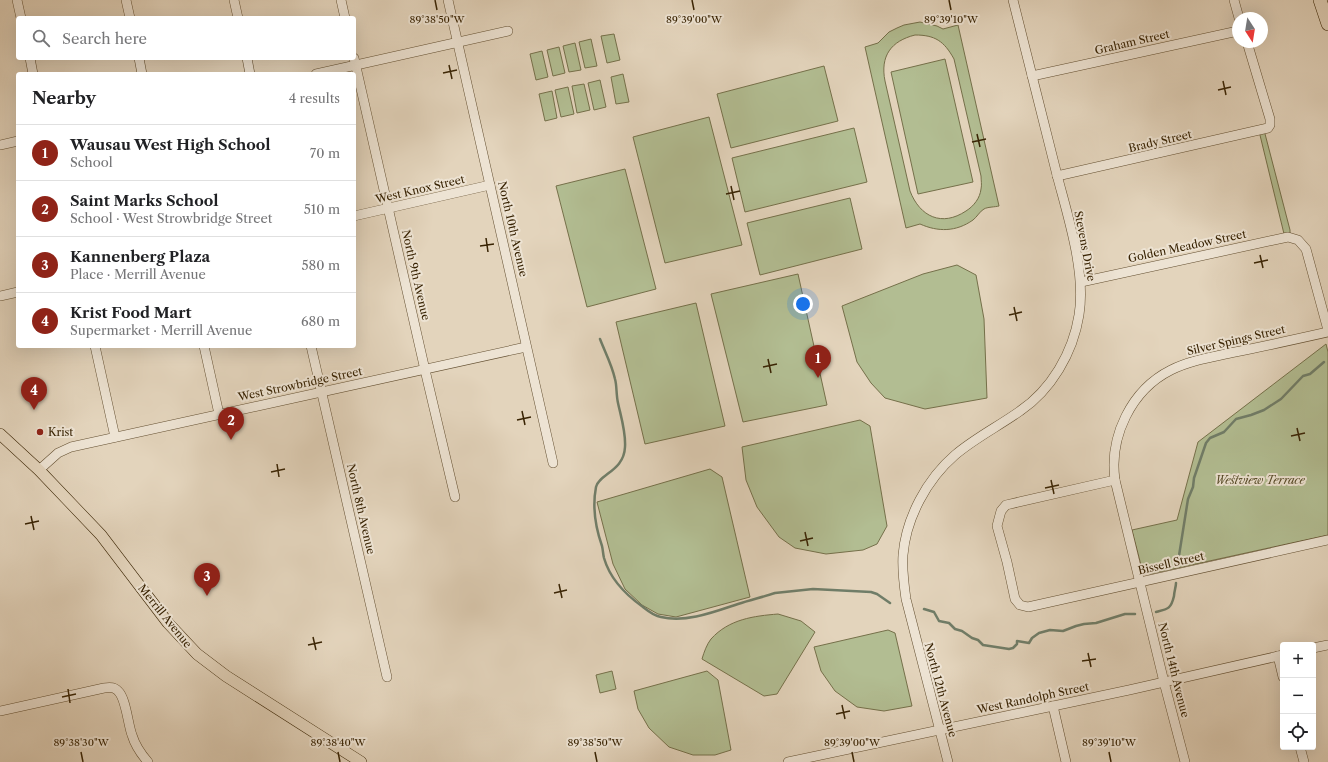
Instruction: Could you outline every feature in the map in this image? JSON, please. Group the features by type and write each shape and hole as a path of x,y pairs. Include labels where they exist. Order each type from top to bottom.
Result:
{"highway":[{"path":"1320,0 1328,24"}],"main road":[{"name":"Merrill Avenue","path":"0,434 39,470 101,535 168,623 197,654 230,679 361,762"}],"street":[{"path":"17,0 21,16"},
{"path":"126,0 130,16"},
{"path":"234,0 238,16"},
{"path":"341,0 345,16"},
{"name":"North 10th Avenue","path":"448,0 553,462"},
{"name":"Stevens Drive","path":"912,624 904,588 903,555 907,534 922,496 939,471 955,455 978,438 1021,411 1048,386 1063,362 1074,336 1079,316 1081,282 1078,262 1013,0"},
{"path":"1234,0 1237,12"},
{"path":"322,72 355,61 508,31"},
{"name":"Graham Street","path":"1032,76 1232,32"},
{"name":"Brady Street","path":"1057,176 1268,128 1270,125 1270,119 1249,48"},
{"path":"30,60 34,72"},
{"path":"139,60 142,72"},
{"path":"247,60 250,72"},
{"name":"North 9th Avenue","path":"355,61 455,497"},
{"path":"0,145 16,141"},
{"name":"West Knox Street","path":"356,216 490,185"},
{"name":"Golden Meadow Street","path":"1081,282 1288,237 1298,240 1303,244 1309,256 1328,331"},
{"path":"0,296 16,292"},
{"name":"Silver Spings Street","path":"1141,583 1115,480 1114,456 1123,421 1138,396 1159,377 1170,370 1193,361 1328,331"},
{"name":"West Strowbridge Street","path":"39,470 52,457 65,450 115,437 526,347"},
{"path":"95,348 115,437"},
{"path":"204,348 219,414"},
{"name":"North 8th Avenue","path":"311,348 386,677"},
{"name":"Bissell Street","path":"1115,480 1006,505 1001,510 997,526 1015,599 1020,605 1028,607 1141,583 1328,540"},
{"name":"North 14th Avenue","path":"1141,583 1164,682 1185,762"},
{"name":"North 12th Avenue","path":"912,624 948,762"},
{"path":"1316,647 1328,645"},
{"name":"West Randolph Street","path":"788,762 1164,682 1280,655"},
{"path":"0,711 104,688 114,688 122,696 132,735 137,747 148,762"},
{"path":"1053,706 1066,762"},
{"path":"1301,750 1304,762"}],"green space":[{"path":"920,22 943,29 958,25 999,206 984,209 967,224 954,229 947,230 933,228 920,224 906,228 865,47 878,43 889,32 904,25","holes":["915,35 928,36 943,43 954,59 981,176 980,192 976,202 966,211 949,218 940,219 933,217 926,213 914,200 910,191 885,81 884,64 889,51 899,41"]},
{"path":"614,34 620,60 607,63 601,36"},
{"path":"591,39 597,66 585,68 579,42"},
{"path":"575,43 581,70 569,72 563,46"},
{"path":"559,47 565,73 553,76 547,50"},
{"path":"542,51 548,77 536,80 530,54"},
{"path":"945,59 973,182 918,194 891,72"},
{"path":"824,66 838,121 731,148 717,94"},
{"path":"623,74 629,102 616,104 611,77"},
{"path":"600,80 606,107 594,110 588,83"},
{"path":"584,84 590,110 577,113 572,86"},
{"path":"568,87 574,114 561,117 555,90"},
{"path":"552,91 557,118 545,121 539,94"},
{"path":"709,117 742,245 665,263 633,137"},
{"path":"854,128 867,182 745,212 732,158"},
{"path":"1264,130 1290,230 1290,238 1285,238 1259,131"},
{"path":"625,169 656,289 587,307 556,186"},
{"path":"850,198 862,249 760,275 747,223"},
{"path":"957,265 976,275 984,319 987,398 925,409 885,398 871,383 857,362 842,306 923,274"},
{"path":"798,274 827,405 743,422 711,294"},
{"path":"696,303 725,426 645,444 616,322"},
{"name":"Westview Terrace","path":"1326,344 1328,352 1328,535 1150,574 1145,573 1142,569 1132,530 1177,520 1198,442"},
{"path":"860,420 870,426 887,526 877,544 863,550 826,554 795,548 779,537 757,507 746,480 742,447"},
{"path":"710,469 722,477 750,597 676,617 658,614 642,605 625,589 613,564 597,502"},
{"path":"778,614 801,621 815,632 777,694 764,696 702,659 711,639 726,627 742,620"},
{"path":"888,630 895,633 912,706 884,711 857,707 835,691 821,671 814,647"},
{"path":"612,671 616,689 600,693 596,675"},
{"path":"707,671 718,680 731,750 715,755 693,755 669,747 649,728 638,709 634,691"}],"waterway":[{"path":"600,339 616,382 617,400 624,430 625,447 624,455 620,462 598,483 596,487 594,502 595,517 604,558 610,573 619,586 631,597 647,610 658,616 680,619 700,616 775,593 813,589 871,592 877,594 890,603"},
{"path":"1178,562 1188,499 1206,443 1210,438 1224,432 1236,419 1264,410 1281,399 1303,376 1310,374 1324,362"},
{"path":"1156,612 1166,609 1172,604 1176,583"},
{"path":"924,609 934,612 939,621 949,623 955,629 962,631 978,640 983,645 1009,649 1013,648 1017,644 1017,641 1029,643 1032,638 1039,633 1050,630 1063,631 1076,626 1096,623 1125,614 1135,614"}],"place":[{"name":"Wausau West High School","path":"818,378"},
{"name":"Krist Food Mart","path":"34,410"},
{"name":"Krist","path":"40,432"},
{"name":"Saint Marks School","path":"231,440"},
{"name":"Kannenberg Plaza","path":"207,596"}]}
